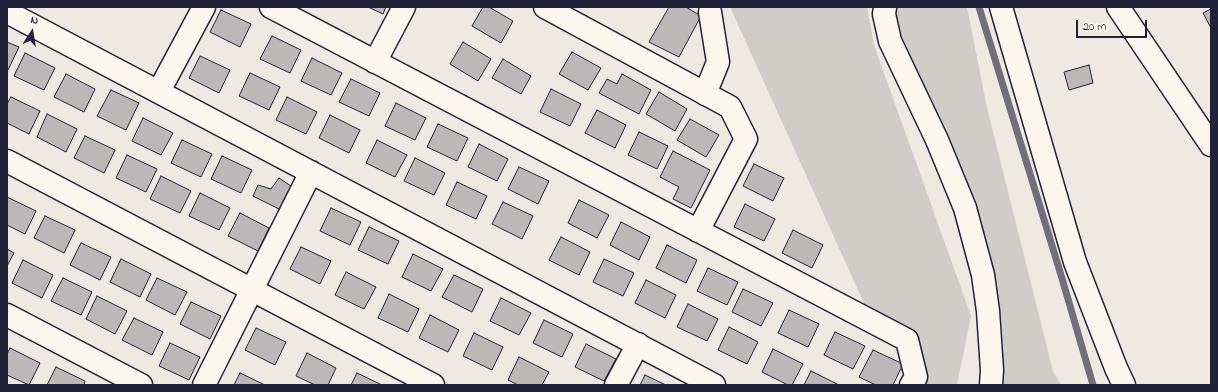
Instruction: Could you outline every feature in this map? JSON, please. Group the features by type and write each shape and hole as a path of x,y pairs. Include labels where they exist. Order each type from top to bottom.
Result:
{"street":[{"path":"159,91 204,7"},
{"path":"271,7 907,340 916,376 911,385"},
{"path":"376,62 404,7"},
{"path":"545,7 730,107 746,139 698,231"},
{"path":"885,7 884,14 890,41 937,140 965,208 983,275 988,311 992,370 991,385"},
{"path":"1001,7 1075,262 1124,385"},
{"path":"1118,7 1211,144"},
{"path":"7,12 714,385"},
{"path":"706,94 718,62 710,12"},
{"path":"7,161 433,385"},
{"path":"204,385 310,172"},
{"path":"7,315 141,385"},
{"path":"616,385 638,344"}],"shaded area":[{"path":"730,7 867,7 874,45 971,316 957,385 919,385 908,328 867,310"},
{"path":"887,7 967,7 987,108 1053,371 1061,385 986,385 987,302"}],"building":[{"path":"368,7 386,7 383,14"},
{"path":"483,7 489,7 513,21 501,43 472,26"},
{"path":"669,7 686,7 701,16 679,57 649,42"},
{"path":"1211,9 1211,28 1203,13"},
{"path":"221,10 251,24 240,47 210,32"},
{"path":"272,36 301,50 290,73 260,59"},
{"path":"7,42 19,47 8,70 7,69"},
{"path":"463,42 491,59 478,81 450,64"},
{"path":"572,52 601,68 588,90 559,74"},
{"path":"25,53 55,68 44,90 14,76"},
{"path":"200,56 230,70 219,93 189,78"},
{"path":"312,58 342,73 331,95 301,81"},
{"path":"503,59 531,76 521,94 492,78"},
{"path":"1089,65 1093,83 1069,90 1064,72"},
{"path":"250,73 280,87 269,110 239,96"},
{"path":"66,74 95,89 84,112 54,97"},
{"path":"622,74 651,90 639,114 599,93 607,79 617,84"},
{"path":"351,79 380,93 369,116 339,102"},
{"path":"551,89 581,104 570,126 540,112"},
{"path":"111,90 139,103 126,130 97,116"},
{"path":"659,92 687,109 675,131 646,114"},
{"path":"11,97 40,111 29,134 7,123 7,104"},
{"path":"287,97 317,112 306,134 276,120"},
{"path":"396,103 426,118 415,140 385,126"},
{"path":"597,110 626,125 615,148 585,133"},
{"path":"47,114 77,129 66,152 37,137"},
{"path":"330,115 360,130 349,153 319,138"},
{"path":"143,118 173,133 161,155 132,141"},
{"path":"690,119 719,135 706,157 677,140"},
{"path":"438,124 468,138 457,161 427,147"},
{"path":"639,132 668,146 657,169 628,155"},
{"path":"85,136 115,150 104,173 74,158"},
{"path":"182,140 212,154 201,177 171,163"},
{"path":"377,140 407,155 395,177 366,163"},
{"path":"479,144 508,159 497,181 468,167"},
{"path":"673,151 710,170 691,208 673,199 679,187 660,177"},
{"path":"127,155 157,169 146,192 116,178"},
{"path":"222,156 252,170 241,193 211,179"},
{"path":"415,158 445,173 434,195 404,181"},
{"path":"754,164 784,178 773,201 743,186"},
{"path":"519,167 549,181 538,204 508,189"},
{"path":"161,176 191,191 180,213 150,199"},
{"path":"279,178 294,188 283,211 253,196 258,185 271,189"},
{"path":"457,182 487,196 476,219 446,205"},
{"path":"200,193 230,208 219,230 189,216"},
{"path":"7,197 36,211 25,234 7,225"},
{"path":"579,200 609,215 597,238 568,223"},
{"path":"503,202 533,216 522,239 492,224"},
{"path":"745,204 775,219 764,241 734,227"},
{"path":"331,208 361,222 350,245 320,231"},
{"path":"240,213 269,228 258,251 228,236"},
{"path":"45,216 75,230 64,253 34,238"},
{"path":"621,222 650,237 639,260 610,245"},
{"path":"369,227 399,241 388,264 358,250"},
{"path":"793,230 823,245 812,268 782,253"},
{"path":"561,237 590,252 579,275 549,260"},
{"path":"81,243 111,257 100,280 70,265"},
{"path":"667,245 697,260 686,283 656,268"},
{"path":"301,247 331,261 320,284 290,269"},
{"path":"7,249 14,253 7,266"},
{"path":"413,254 443,269 431,291 402,277"},
{"path":"121,259 151,274 140,297 110,282"},
{"path":"604,259 634,273 623,296 593,282"},
{"path":"23,260 53,275 42,298 12,283"},
{"path":"708,268 738,282 727,305 697,291"},
{"path":"346,272 376,287 364,309 335,295"},
{"path":"454,275 483,289 472,312 442,297"},
{"path":"63,278 92,292 81,315 51,301"},
{"path":"157,278 187,292 175,315 146,300"},
{"path":"646,280 676,295 665,318 635,303"},
{"path":"743,289 773,303 761,326 732,312"},
{"path":"389,294 419,309 408,332 378,318"},
{"path":"97,296 127,311 115,334 86,319"},
{"path":"501,298 531,313 519,335 490,321"},
{"path":"191,302 221,316 210,339 180,324"},
{"path":"688,304 718,319 707,341 677,327"},
{"path":"789,310 819,324 808,347 778,333"},
{"path":"430,315 459,330 448,352 419,338"},
{"path":"134,318 163,332 152,355 122,340"},
{"path":"544,320 573,334 562,357 533,343"},
{"path":"729,327 758,342 747,364 718,350"},
{"path":"256,328 286,342 275,365 245,350"},
{"path":"835,332 865,346 853,369 824,355"},
{"path":"474,333 503,347 492,370 463,356"},
{"path":"170,343 200,357 189,380 159,366"},
{"path":"586,344 616,359 604,381 575,367"},
{"path":"10,348 40,363 29,385 7,375 7,354"},
{"path":"773,349 803,364 792,385 788,385 762,372"},
{"path":"873,350 903,364 893,385 876,385 859,377"},
{"path":"307,353 336,368 328,385 315,385 296,376"},
{"path":"519,357 549,372 542,385 518,385 508,380"},
{"path":"56,367 85,381 84,385 47,385"},
{"path":"811,371 839,385 804,385"},
{"path":"240,373 265,385 234,385"},
{"path":"357,373 382,385 351,385"},
{"path":"645,375 666,385 640,385"}],"waterway":[{"path":"979,7 1093,385"}]}
